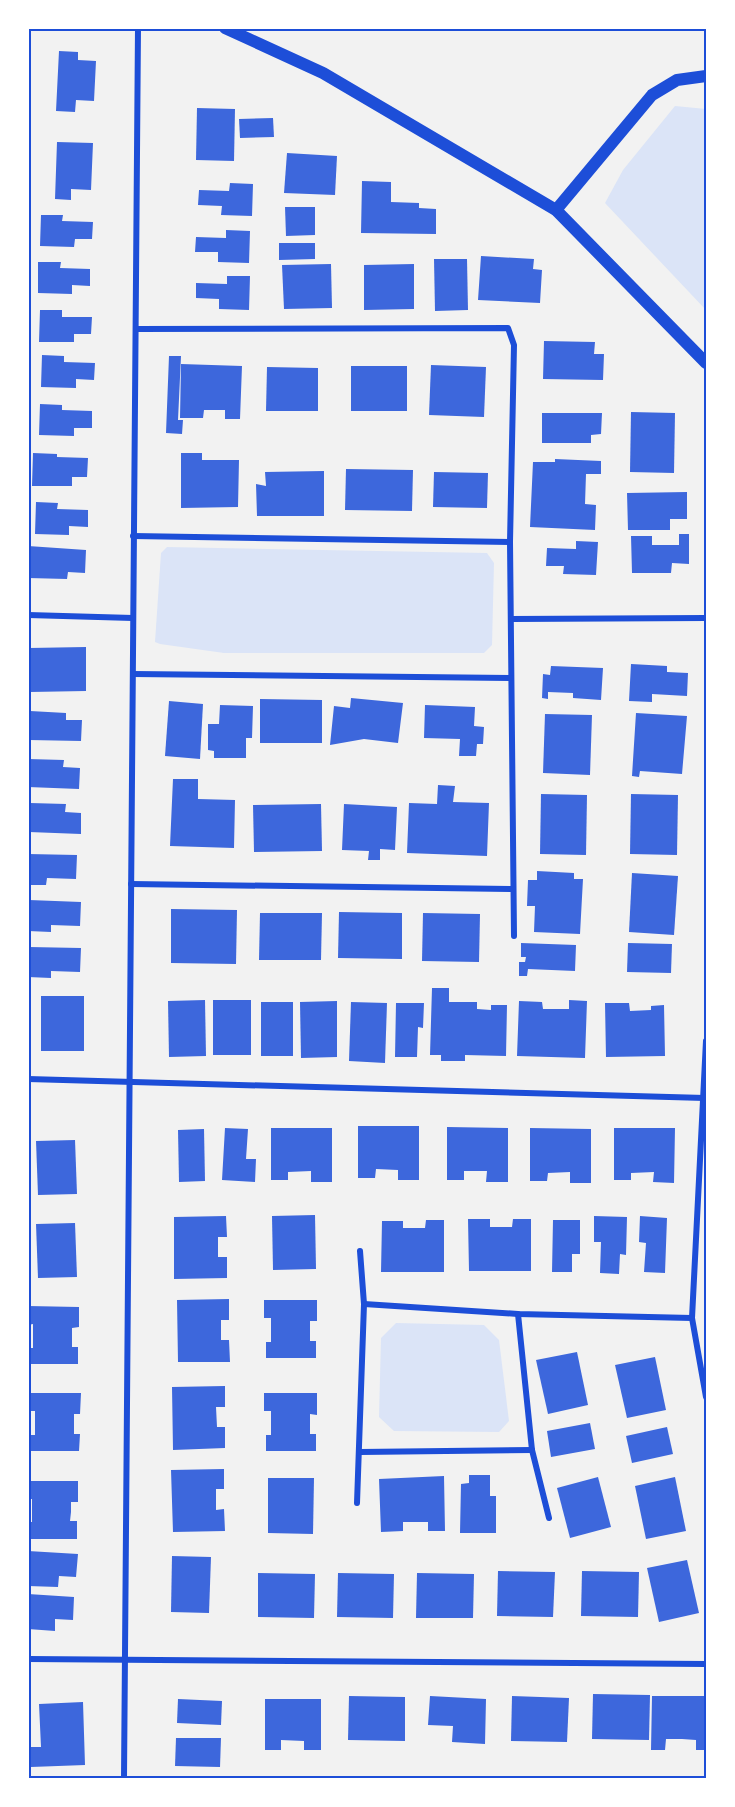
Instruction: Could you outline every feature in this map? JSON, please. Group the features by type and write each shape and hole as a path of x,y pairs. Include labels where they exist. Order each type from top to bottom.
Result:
{"main road":[{"path":"225,28 324,73 556,210 706,363"},
{"path":"556,210 652,95 677,80 706,76"}],"street":[{"path":"124,1779 138,28"},
{"path":"136,328 508,328 514,345 510,542 514,936"},
{"path":"133,536 510,542"},
{"path":"28,615 133,618"},
{"path":"511,619 706,618"},
{"path":"133,674 511,678"},
{"path":"131,884 513,889"},
{"path":"706,1041 705,1098 692,1318 706,1397"},
{"path":"28,1079 705,1098"},
{"path":"357,1503 364,1304 360,1251"},
{"path":"364,1304 518,1314 692,1318"},
{"path":"518,1314 532,1450 549,1518"},
{"path":"360,1452 532,1450"},
{"path":"28,1659 706,1664"}],"shaded area":[{"path":"675,106 706,109 706,310 605,203 623,170"},
{"path":"167,547 487,553 494,563 492,645 484,653 224,653 160,644 155,642 161,553"},
{"path":"396,1323 484,1325 499,1340 509,1421 499,1432 394,1431 379,1417 381,1338"}],"building":[{"path":"59,51 78,52 78,60 96,61 94,101 76,100 75,112 56,111"},
{"path":"197,108 235,109 234,161 196,160"},
{"path":"273,118 274,137 240,138 239,119"},
{"path":"57,142 93,143 91,190 71,189 71,200 55,199"},
{"path":"287,153 337,156 335,195 284,193"},
{"path":"362,181 391,182 391,202 419,203 419,208 436,209 436,234 361,233"},
{"path":"230,183 253,184 252,216 221,215 222,206 198,205 199,190 229,191"},
{"path":"285,207 315,207 315,235 286,236"},
{"path":"41,215 63,215 62,221 93,222 92,239 75,239 74,247 40,246"},
{"path":"226,230 250,231 249,263 218,262 218,252 195,252 196,237 226,238"},
{"path":"279,243 315,243 315,259 279,260"},
{"path":"481,256 534,259 533,269 542,270 540,303 478,300"},
{"path":"434,259 467,259 468,310 435,311"},
{"path":"38,262 61,262 60,268 90,269 90,286 72,285 72,294 38,293"},
{"path":"331,264 332,308 284,309 282,265"},
{"path":"414,264 414,309 364,310 364,265"},
{"path":"227,276 250,276 249,310 219,309 219,299 196,298 196,283 227,284"},
{"path":"40,310 62,310 62,317 92,317 91,334 74,334 74,342 39,342"},
{"path":"544,341 595,342 594,354 604,354 603,380 543,379"},
{"path":"42,355 64,356 64,362 95,363 94,380 76,379 76,388 41,387"},
{"path":"169,356 181,356 178,420 183,420 182,434 166,433"},
{"path":"181,364 242,366 240,419 225,419 225,410 204,410 203,418 180,418"},
{"path":"431,365 486,367 484,417 429,415"},
{"path":"351,366 407,366 407,411 351,411"},
{"path":"267,367 318,368 318,411 266,411"},
{"path":"40,404 62,405 62,410 92,411 92,428 74,428 74,436 39,435"},
{"path":"631,412 675,413 674,473 630,472"},
{"path":"542,413 602,413 601,434 591,435 591,443 542,443"},
{"path":"33,453 57,454 57,457 88,458 87,477 72,477 72,486 32,486"},
{"path":"181,453 202,453 202,460 239,460 238,507 181,508"},
{"path":"555,459 601,461 601,474 586,474 585,504 596,505 595,530 530,527 533,462 555,462"},
{"path":"346,469 413,470 412,511 345,510"},
{"path":"324,471 324,516 257,516 256,484 266,486 265,472"},
{"path":"434,472 488,473 487,508 433,507"},
{"path":"687,492 687,519 670,519 670,530 628,530 627,493"},
{"path":"36,502 58,503 57,509 88,510 88,527 69,526 69,535 35,534"},
{"path":"679,534 689,534 689,564 672,563 671,573 632,573 631,536 652,536 652,545 679,545"},
{"path":"576,541 598,542 596,575 563,574 564,566 546,566 547,548 576,549"},
{"path":"28,546 86,550 85,573 68,572 67,579 28,578"},
{"path":"86,647 86,691 30,692 29,648"},
{"path":"631,664 667,666 667,672 688,673 687,696 652,694 652,702 629,701"},
{"path":"551,666 603,668 601,700 573,698 573,693 548,692 548,699 542,698 543,674 550,675"},
{"path":"351,698 403,703 398,743 364,739 330,745 334,706 350,708"},
{"path":"260,699 322,700 322,743 260,743"},
{"path":"169,701 203,704 200,759 165,756"},
{"path":"220,705 253,706 252,738 246,738 246,758 214,758 214,751 208,750 208,724 219,724"},
{"path":"425,705 475,707 474,726 484,727 483,744 477,744 476,756 459,756 460,739 424,738"},
{"path":"30,711 66,713 66,720 82,720 81,741 29,740"},
{"path":"636,713 687,716 682,774 640,771 639,777 632,776"},
{"path":"545,714 592,715 590,775 543,773"},
{"path":"28,759 64,760 63,767 80,768 79,789 28,787"},
{"path":"173,779 198,779 198,799 235,800 234,848 170,846"},
{"path":"438,785 455,786 453,802 489,803 487,856 407,853 409,803 437,804"},
{"path":"541,794 587,795 586,855 540,854"},
{"path":"631,794 678,795 677,855 630,854"},
{"path":"30,803 66,804 65,812 81,813 81,834 29,832"},
{"path":"321,804 322,851 254,852 253,805"},
{"path":"344,804 397,807 395,850 380,849 380,860 368,860 369,851 342,850"},
{"path":"28,854 77,855 76,879 47,878 46,885 28,885"},
{"path":"537,871 574,873 574,879 583,879 580,934 534,932 535,906 527,906 528,880 537,880"},
{"path":"632,873 678,876 674,935 629,932"},
{"path":"29,900 81,902 80,926 51,925 51,932 28,931"},
{"path":"171,909 237,910 236,964 171,963"},
{"path":"339,912 402,913 402,959 338,958"},
{"path":"260,913 322,913 321,960 259,960"},
{"path":"423,913 480,914 479,962 422,961"},
{"path":"521,943 576,945 575,971 528,969 527,976 519,976 519,962 525,962 526,957 521,957"},
{"path":"628,943 672,944 671,973 627,972"},
{"path":"29,947 81,948 80,972 51,971 51,978 28,977"},
{"path":"432,988 449,988 449,1002 477,1002 477,1009 491,1010 491,1005 507,1005 506,1056 465,1055 465,1061 441,1061 441,1055 430,1055"},
{"path":"41,996 84,996 84,1051 41,1051"},
{"path":"205,1000 206,1056 169,1057 168,1001"},
{"path":"213,1000 251,1000 251,1055 213,1055"},
{"path":"569,1000 587,1001 585,1058 517,1056 519,1001 542,1002 543,1009 569,1009"},
{"path":"337,1001 337,1057 301,1058 300,1002"},
{"path":"261,1002 293,1002 293,1056 261,1056"},
{"path":"351,1002 387,1003 385,1063 349,1061"},
{"path":"396,1003 424,1003 423,1028 418,1027 417,1057 395,1057"},
{"path":"605,1003 629,1003 630,1011 651,1010 651,1006 664,1005 665,1056 606,1057"},
{"path":"358,1126 419,1126 419,1180 398,1180 398,1170 376,1169 375,1178 358,1178"},
{"path":"447,1127 508,1128 508,1182 486,1182 487,1171 464,1171 464,1180 447,1180"},
{"path":"225,1128 248,1129 246,1159 256,1159 255,1182 222,1180"},
{"path":"271,1128 332,1128 332,1182 311,1182 311,1171 288,1172 288,1180 271,1180"},
{"path":"530,1128 591,1129 591,1183 570,1183 570,1172 548,1173 547,1181 530,1181"},
{"path":"614,1128 675,1128 674,1183 653,1182 654,1172 631,1173 631,1180 614,1180"},
{"path":"204,1129 205,1181 179,1182 178,1130"},
{"path":"75,1140 77,1194 38,1195 36,1141"},
{"path":"315,1215 316,1269 273,1270 272,1216"},
{"path":"226,1216 227,1237 218,1237 218,1257 227,1257 227,1278 174,1279 174,1217"},
{"path":"594,1216 627,1217 626,1255 620,1254 619,1274 600,1273 601,1242 594,1242"},
{"path":"640,1216 667,1218 665,1273 644,1272 646,1243 639,1242"},
{"path":"468,1219 490,1219 490,1227 512,1227 513,1219 531,1219 531,1271 469,1271"},
{"path":"426,1220 444,1220 444,1272 381,1272 382,1221 403,1221 403,1228 425,1228"},
{"path":"553,1220 580,1220 580,1254 572,1254 572,1272 552,1272"},
{"path":"75,1223 77,1277 38,1278 36,1224"},
{"path":"229,1299 229,1320 221,1320 221,1340 229,1340 230,1362 178,1362 177,1300"},
{"path":"264,1300 317,1300 317,1321 310,1321 310,1341 316,1341 316,1358 266,1358 266,1342 271,1342 271,1318 264,1318"},
{"path":"28,1306 79,1307 79,1327 72,1328 72,1347 78,1347 78,1364 28,1364 28,1348 33,1348 33,1324 28,1325"},
{"path":"577,1352 588,1405 548,1414 536,1360"},
{"path":"655,1357 666,1410 627,1418 615,1365"},
{"path":"225,1386 225,1407 216,1407 217,1427 225,1427 225,1448 173,1450 172,1387"},
{"path":"28,1393 81,1393 80,1414 74,1414 74,1434 80,1434 79,1451 29,1451 30,1435 35,1435 35,1411 28,1411"},
{"path":"264,1393 317,1393 317,1415 310,1414 310,1434 316,1434 316,1451 266,1451 266,1435 271,1435 271,1411 264,1411"},
{"path":"590,1423 595,1449 551,1457 547,1431"},
{"path":"667,1427 673,1454 632,1463 626,1436"},
{"path":"224,1469 224,1489 216,1489 216,1510 224,1509 225,1531 173,1532 171,1470"},
{"path":"469,1475 490,1475 490,1496 496,1496 496,1533 460,1533 461,1484 469,1483"},
{"path":"444,1476 445,1531 428,1531 428,1522 403,1522 403,1531 381,1532 379,1479"},
{"path":"598,1477 611,1527 570,1538 557,1488"},
{"path":"675,1477 686,1531 646,1539 635,1486"},
{"path":"268,1478 314,1478 313,1534 268,1533"},
{"path":"28,1481 78,1481 78,1502 71,1502 70,1521 77,1521 77,1539 28,1539 28,1522 32,1522 32,1499 28,1499"},
{"path":"28,1551 78,1554 76,1577 59,1576 58,1587 28,1586"},
{"path":"172,1556 211,1557 209,1613 171,1612"},
{"path":"687,1560 699,1613 659,1622 647,1568"},
{"path":"498,1571 555,1572 553,1617 497,1616"},
{"path":"582,1571 639,1572 638,1617 581,1616"},
{"path":"258,1573 315,1574 314,1618 258,1617"},
{"path":"338,1573 394,1574 393,1618 337,1617"},
{"path":"417,1573 474,1574 473,1618 416,1618"},
{"path":"28,1594 74,1597 73,1620 55,1619 55,1631 28,1629"},
{"path":"593,1694 650,1695 649,1740 592,1739"},
{"path":"349,1696 405,1697 405,1741 348,1740"},
{"path":"430,1696 486,1699 485,1744 452,1742 453,1726 428,1725"},
{"path":"512,1696 569,1698 567,1742 511,1741"},
{"path":"652,1696 706,1696 706,1750 696,1750 696,1740 666,1739 665,1750 651,1750"},
{"path":"178,1699 222,1701 221,1725 177,1723"},
{"path":"265,1699 321,1699 321,1750 304,1750 304,1741 281,1740 281,1750 265,1750"},
{"path":"83,1702 85,1765 31,1767 31,1747 41,1747 39,1704"},
{"path":"176,1738 221,1738 220,1767 175,1766"}]}
